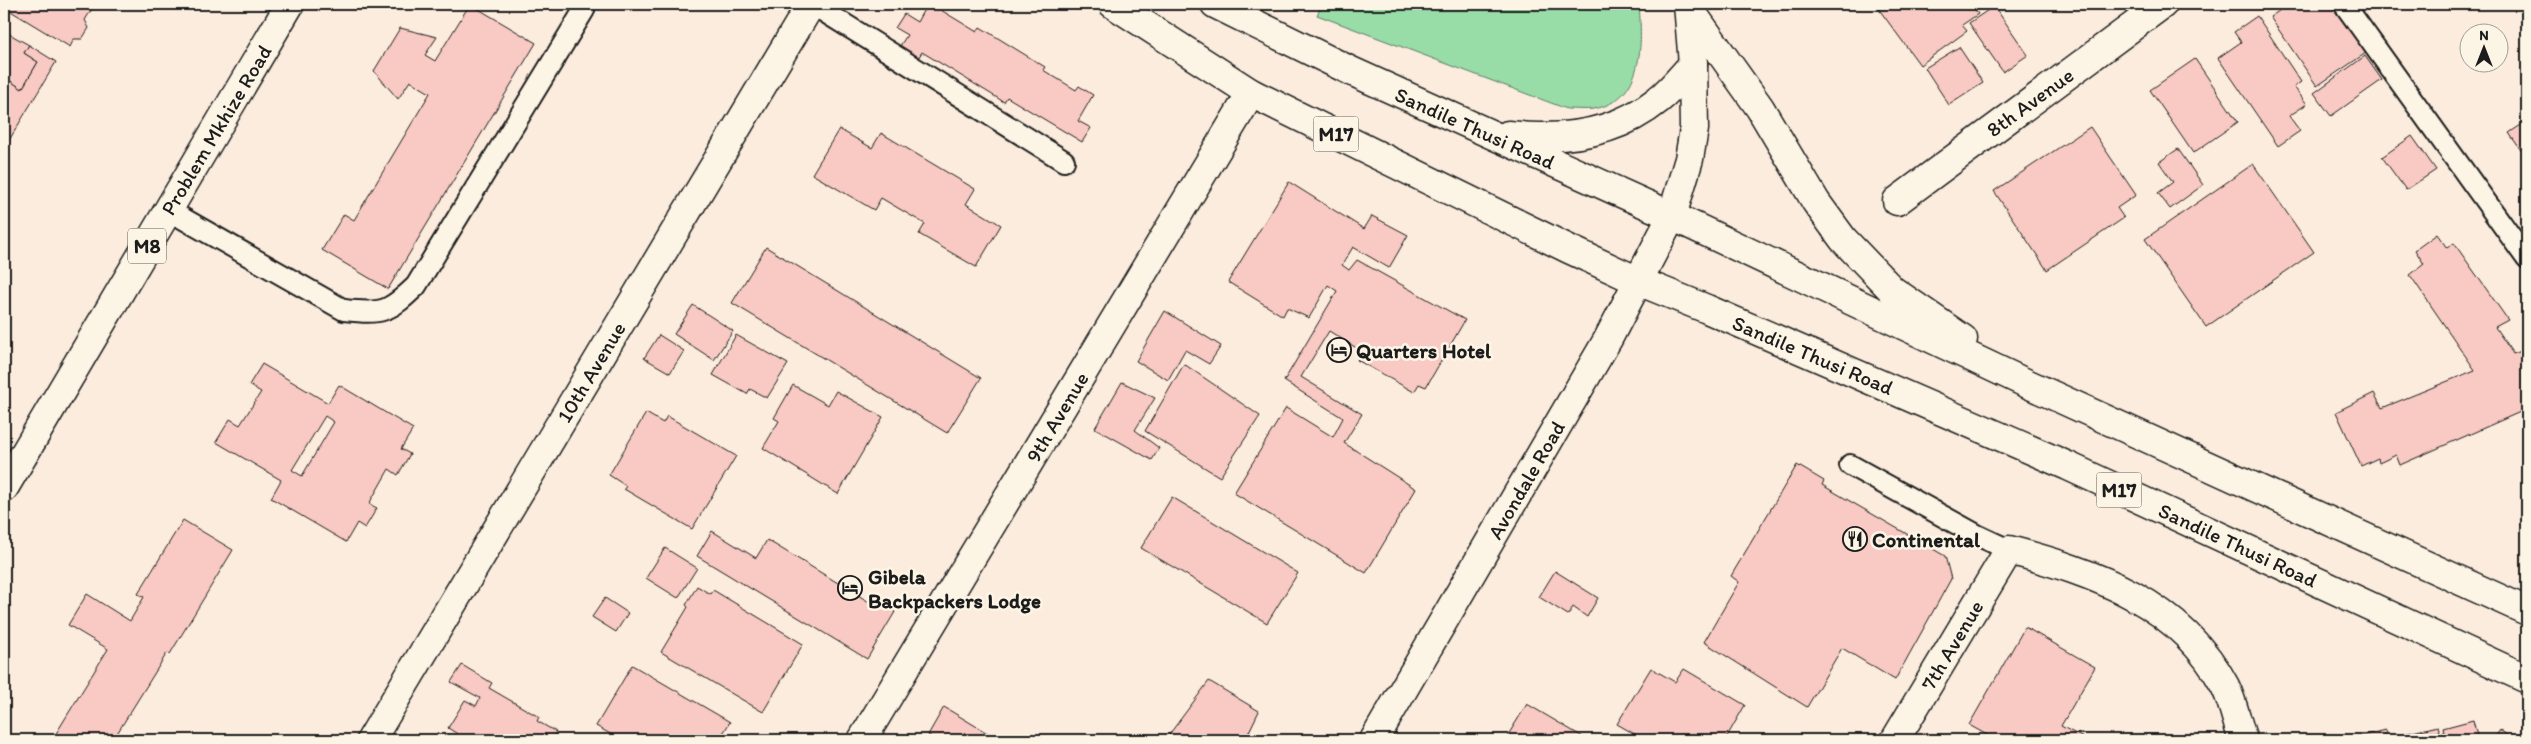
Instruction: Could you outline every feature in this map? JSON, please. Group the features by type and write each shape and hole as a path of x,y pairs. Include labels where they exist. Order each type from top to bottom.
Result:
{"main road":[{"name":"Problem Mkhize Road","path":"4,488 290,4"},
{"name":"10th Avenue","path":"371,740 812,4"},
{"name":"Sandile Thusi Road","path":"1113,4 1252,93 1638,281 1707,309 2068,466 2527,679"},
{"name":"Sandile Thusi Road","path":"1215,4 1351,71 1672,216 2028,384 2527,611"},
{"name":"8th Avenue","path":"1897,201 2164,4"},
{"path":"1688,5 1760,108 1816,202 1843,239 1892,290 2028,384"},
{"name":"Avondale Road","path":"1374,740 1608,339 1672,216 1690,159 1694,128 1693,64 1688,5"},
{"path":"1484,132 1542,139 1588,134 1623,123 1659,100 1693,64"},
{"name":"9th Avenue","path":"862,740 1252,93"},
{"path":"2009,550 2067,565 2122,588 2160,612 2198,646 2225,687 2242,740"},
{"name":"7th Avenue","path":"1896,740 2009,550"}],"lane":[{"path":"812,4 1064,161"},
{"path":"2344,4 2527,259"},
{"path":"168,210 344,310 368,312 394,307 416,286 584,10"},
{"path":"1850,464 1976,535 2009,550"}],"green space":[{"path":"1322,4 1639,4 1640,52 1631,82 1623,94 1611,103 1594,109 1567,109 1317,15"}],"building":[{"path":"4,4 95,4 85,20 89,28 82,39 74,39 70,47 4,7"},
{"path":"470,4 536,43 388,289 322,250 344,214 354,220 430,93 410,81 398,99 374,71 400,28 437,37 425,55 435,61"},
{"path":"927,4 931,4 977,32 980,27 1045,67 1043,70 1076,90 1079,86 1093,95 1078,121 1091,128 1082,142 1007,97 1004,102 922,52 917,60 898,49 907,35 895,28 904,14 917,22"},
{"path":"1875,4 1971,4 1978,14 1962,25 1967,31 1920,65"},
{"path":"2289,4 2332,4 2366,53 2317,86 2270,17"},
{"path":"1994,6 2028,55 2003,72 1969,23"},
{"path":"2257,16 2301,82 2294,87 2307,104 2289,116 2300,131 2278,146 2218,58 2241,42 2234,32"},
{"path":"4,31 29,45 24,53 38,62 22,89 9,80 4,89"},
{"path":"29,45 56,62 8,142 4,139 4,89 9,80 22,89 38,62 24,53"},
{"path":"1959,47 1983,83 1949,105 1925,68"},
{"path":"2365,56 2382,80 2331,116 2314,93"},
{"path":"2195,59 2238,122 2193,153 2150,90"},
{"path":"2527,121 2527,159 2509,133"},
{"path":"2090,127 2136,195 2117,208 2124,218 2047,270 1994,191"},
{"path":"839,129 872,148 881,133 975,189 966,204 1001,225 976,267 919,234 925,224 881,198 874,210 812,174"},
{"path":"2412,136 2436,170 2406,190 2382,157"},
{"path":"2178,149 2203,185 2170,209 2158,193 2173,182 2159,162"},
{"path":"2253,164 2314,252 2206,327 2145,239"},
{"path":"1289,182 1364,229 1372,216 1408,235 1389,268 1353,247 1342,265 1349,270 1357,260 1465,320 1426,387 1419,384 1414,392 1357,360 1363,352 1329,331 1301,377 1362,414 1344,443 1416,489 1366,573 1234,493 1286,408 1333,437 1343,418 1284,381 1337,291 1328,285 1309,318 1287,308 1283,316 1228,282"},
{"path":"2437,234 2447,248 2454,243 2508,320 2495,327 2513,354 2527,349 2527,409 2400,465 2396,455 2379,463 2378,458 2361,466 2336,412 2374,393 2382,408 2475,370 2410,275 2424,264 2415,250"},
{"path":"766,247 981,378 947,433 732,303"},
{"path":"693,305 733,331 714,360 674,334"},
{"path":"1165,311 1221,346 1209,364 1185,350 1168,380 1136,361"},
{"path":"659,335 684,351 670,373 644,358"},
{"path":"736,335 788,364 767,398 750,389 747,394 713,375"},
{"path":"262,364 328,403 339,385 413,429 401,449 410,454 398,475 389,469 369,504 377,508 365,528 357,523 346,542 271,498 281,480 216,442 230,419 240,425 261,392 249,385","holes":["325,416 334,422 302,476 292,470"]},
{"path":"1184,364 1260,416 1220,477 1145,431"},
{"path":"1122,382 1155,398 1135,430 1159,448 1152,460 1095,428"},
{"path":"793,385 828,405 836,391 883,417 838,494 763,448 779,421 774,418"},
{"path":"646,413 663,423 667,416 736,456 692,529 624,489 626,486 609,475"},
{"path":"1797,465 1824,481 1822,485 1945,556 1951,579 1895,680 1842,648 1807,707 1704,642 1739,582 1731,576"},
{"path":"1172,497 1298,573 1267,623 1141,548"},
{"path":"183,520 233,550 170,654 167,653 113,740 52,740 108,649 68,625 87,594 130,621 144,597 138,594"},
{"path":"712,531 756,558 767,540 871,603 874,598 895,612 867,659 697,556"},
{"path":"665,548 697,568 678,598 646,578"},
{"path":"1555,571 1598,598 1587,617 1573,607 1568,615 1539,597"},
{"path":"697,586 710,594 713,590 803,644 763,712 661,652 688,607 686,605"},
{"path":"605,598 628,613 616,632 592,617"},
{"path":"2025,627 2095,667 2061,726 2087,740 1996,740 1969,725"},
{"path":"462,665 492,683 489,688 539,717 537,721 556,732 552,740 456,740 459,735 448,728 465,700 476,706 480,698 451,682"},
{"path":"632,665 730,722 719,740 621,740 596,726"},
{"path":"1651,668 1675,682 1684,669 1745,705 1725,740 1645,740 1617,724"},
{"path":"1209,681 1259,711 1245,740 1165,740"},
{"path":"1527,704 1588,740 1505,740"},
{"path":"944,707 999,740 937,740 928,735"},
{"path":"2473,720 2478,740 2446,740 2443,728"},
{"path":"2438,726 2442,740 2362,740 2361,736 2385,730 2387,738"},
{"path":"2500,730 2514,740 2493,740"}],"place":[{"name":"Quarters Hotel","path":"1339,350"},
{"name":"Continental","path":"1855,539"},
{"name":"Gibela Backpackers Lodge","path":"850,588"}]}
